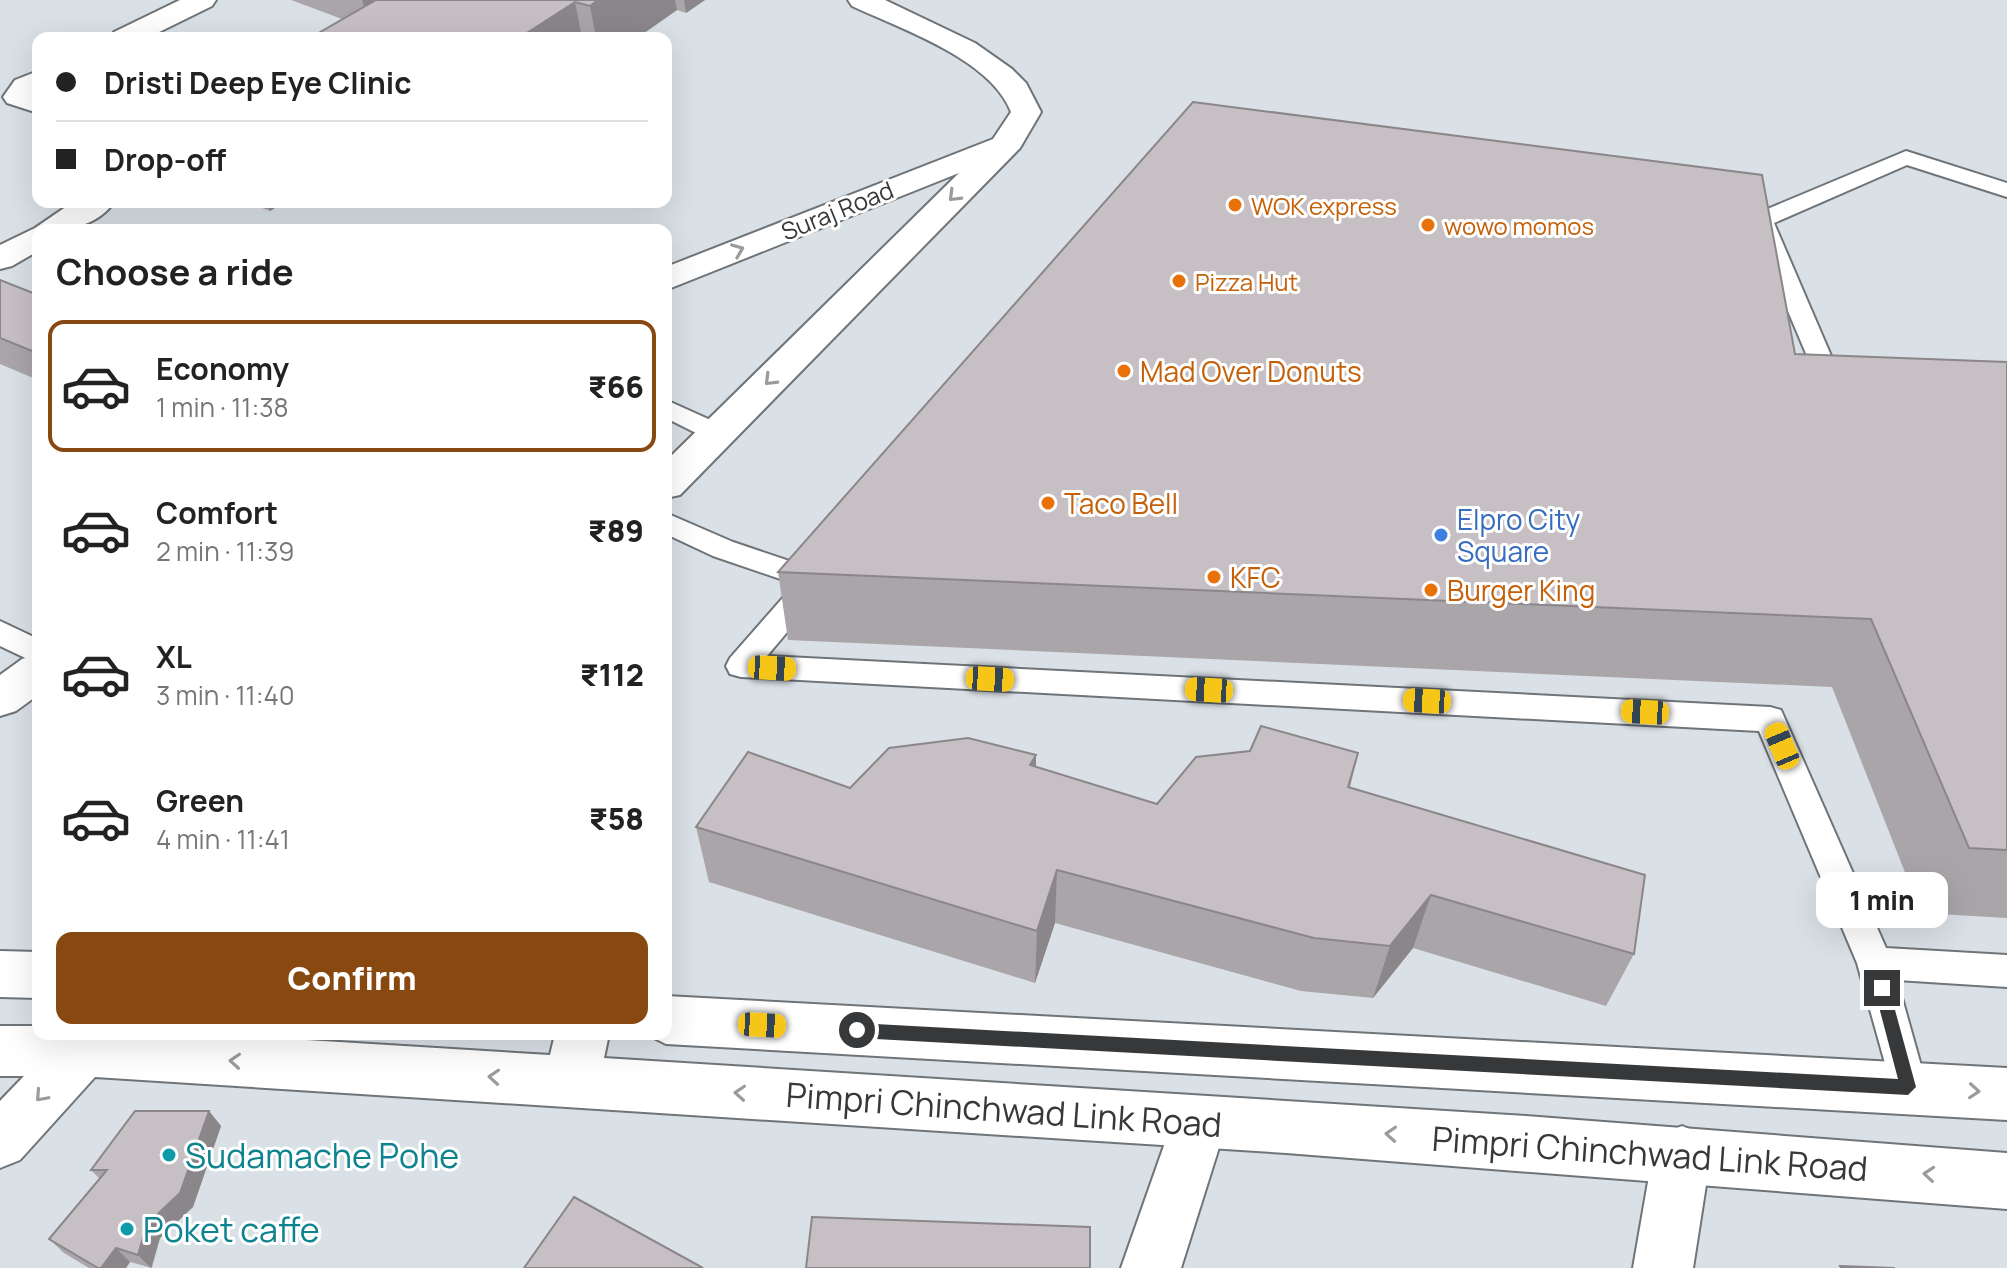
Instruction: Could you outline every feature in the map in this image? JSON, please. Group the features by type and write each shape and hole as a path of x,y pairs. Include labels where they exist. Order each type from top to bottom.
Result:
{"main road":[{"path":"136,32 202,0"},
{"path":"672,479 1009,141 1026,112 1017,90 992,67 928,31 862,0"},
{"path":"32,83 18,97 32,102"},
{"name":"Suraj Road","path":"672,277 1009,141"},
{"path":"60,224 87,208"},
{"path":"0,259 32,240"},
{"path":"0,699 32,675"},
{"path":"0,974 32,975"},
{"path":"672,1020 2007,1094"},
{"path":"0,1141 91,1042"},
{"name":"Pimpri Chinchwad Link Road","path":"0,1051 91,1042 577,1058 1199,1122 1682,1153 2007,1181"},
{"path":"1151,1268 1199,1122"},
{"path":"1663,1268 1682,1153"}],"lane":[{"path":"1701,213 1761,220 1906,158 2007,190"},
{"path":"1761,220 1819,358"},
{"path":"672,411 717,433"},
{"path":"672,526 723,549 815,580"},
{"path":"835,556 741,666 1770,719 1875,963 1908,1087"},
{"path":"0,632 32,650"},
{"path":"1875,963 2007,971"}],"building":[{"path":"376,0 598,0 590,6 575,2 528,32 320,32"},
{"name":"Elpro City Square","path":"1193,102 1762,175 1795,354 2007,362 2007,850 1969,848 1871,619 778,572"},
{"path":"0,280 32,293 32,351 0,338"},
{"path":"1261,726 1358,753 1348,787 1645,875 1634,954 1431,895 1390,946 1314,938 1057,870 1037,931 696,827 748,752 850,788 889,748 968,738 1036,755 1030,765 1157,804 1196,757 1250,751"},
{"path":"135,1111 209,1111 180,1193 147,1224 138,1255 116,1248 98,1268 49,1239 107,1170 91,1170"},
{"path":"574,1197 703,1268 524,1268"},
{"path":"812,1217 1090,1227 1090,1268 806,1268"},
{"path":"1840,1266 1895,1268 1841,1268"}],"place":[{"name":"WOK express","path":"1235,205"},
{"name":"wowo momos","path":"1428,225"},
{"name":"Pizza Hut","path":"1179,281"},
{"name":"Mad Over Donuts","path":"1124,371"},
{"name":"Taco Bell","path":"1048,503"},
{"name":"Elpro City Square","path":"1441,535"},
{"name":"KFC","path":"1214,577"},
{"name":"Burger King","path":"1431,590"},
{"name":"Sudamache Pohe","path":"169,1155"},
{"name":"Poket caffe","path":"127,1229"}],"route":[{"path":"857,1030 1908,1087 1882,988"}]}
